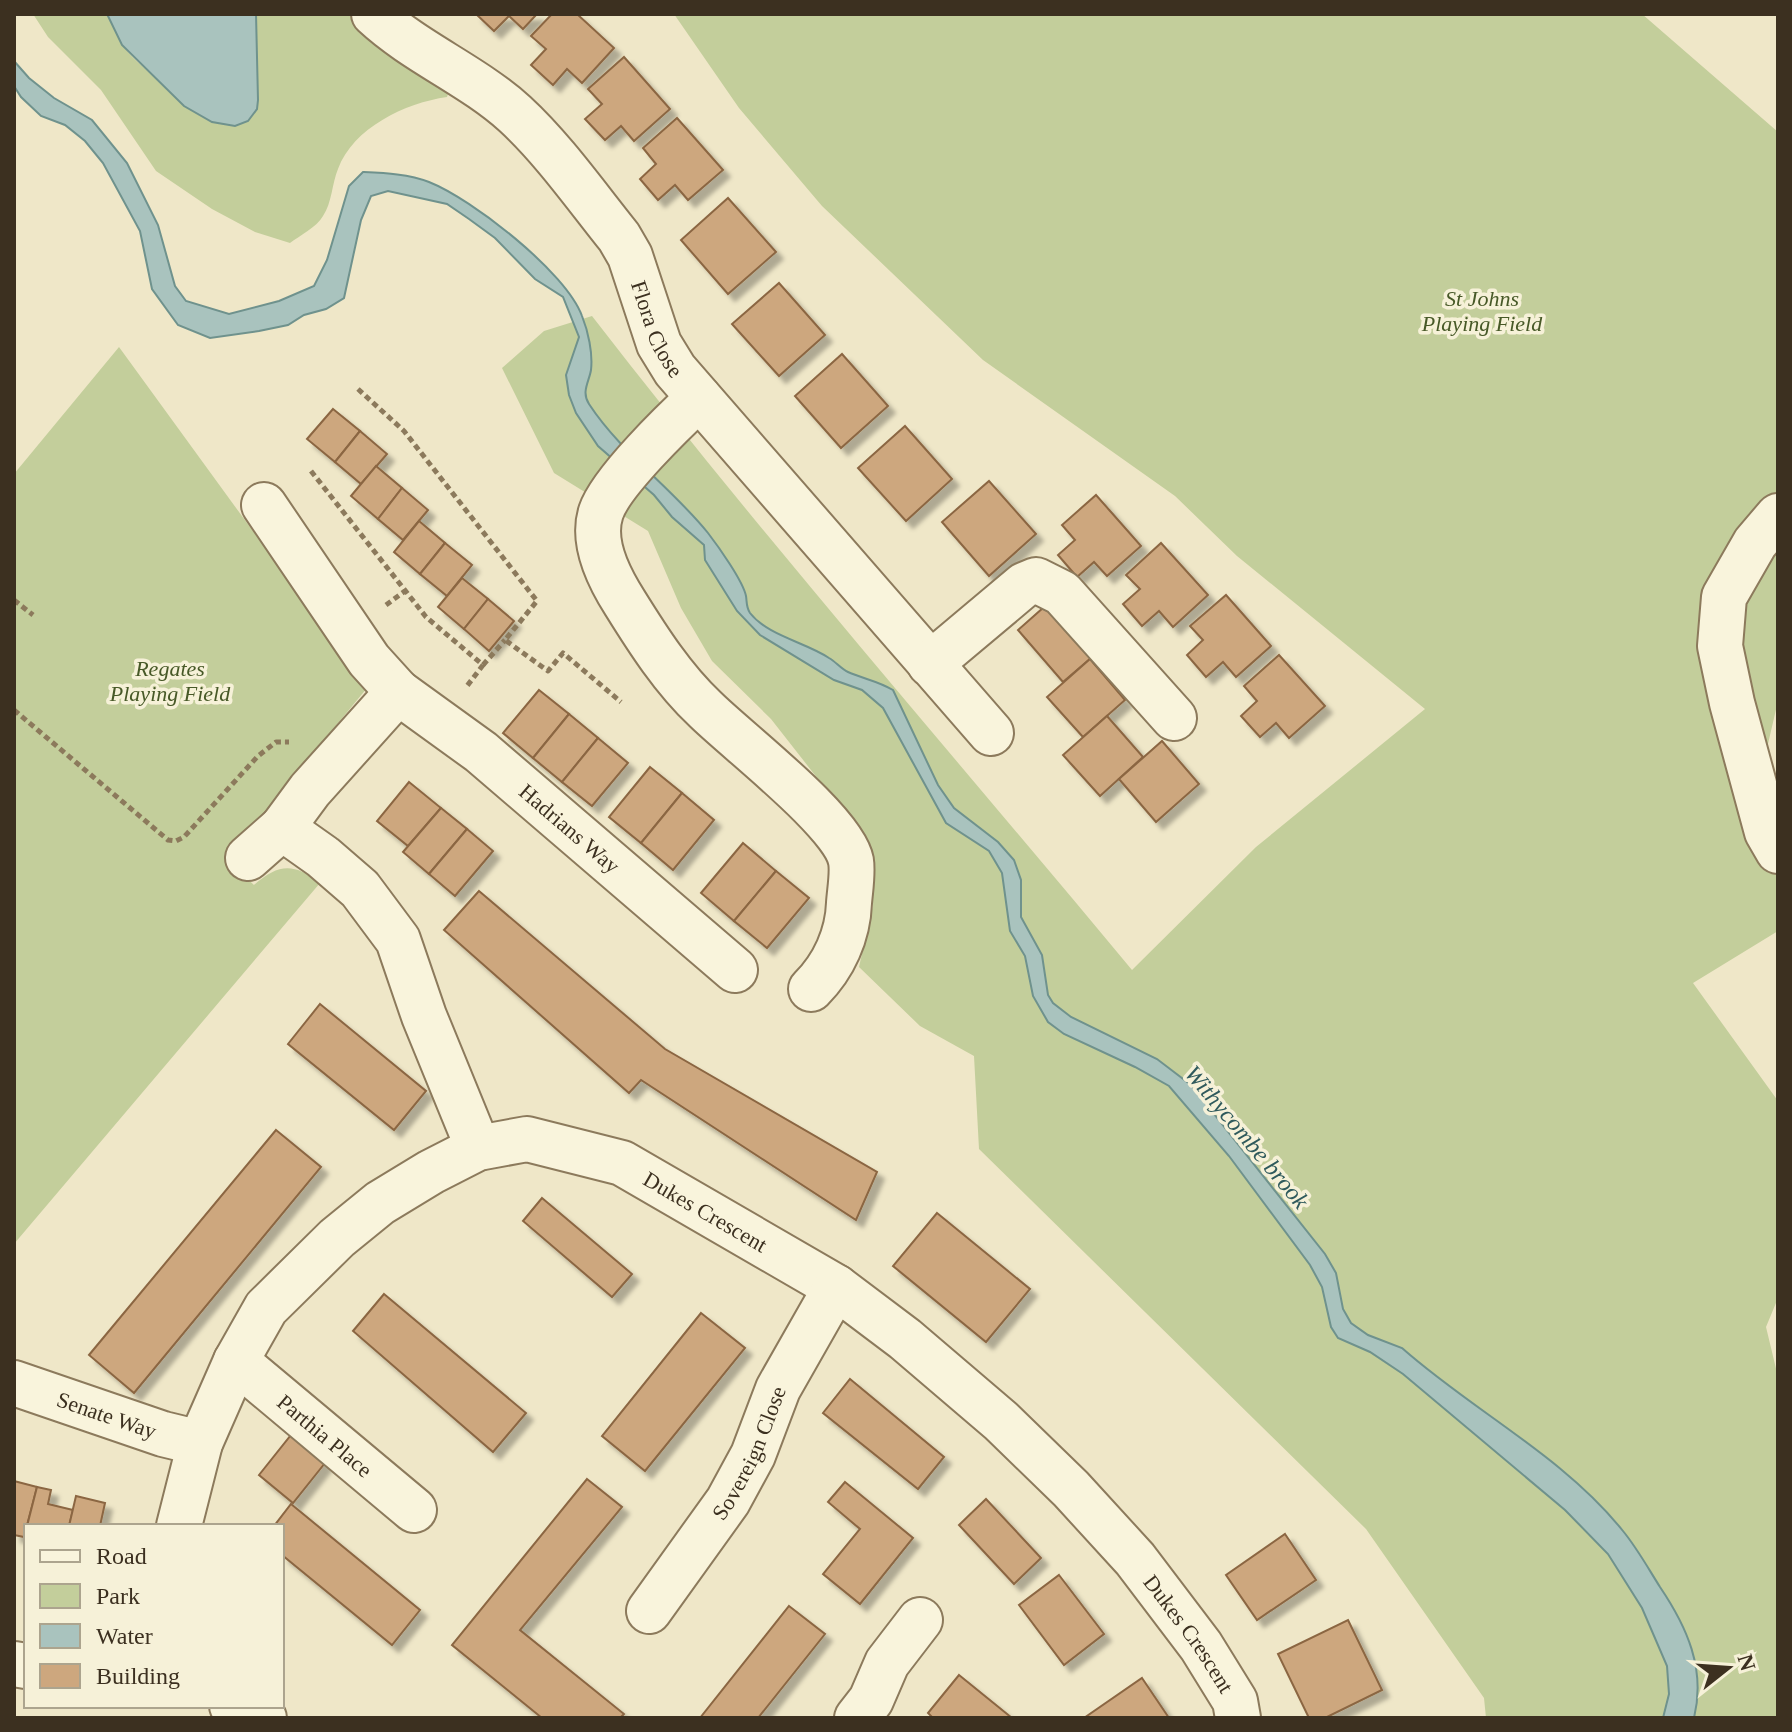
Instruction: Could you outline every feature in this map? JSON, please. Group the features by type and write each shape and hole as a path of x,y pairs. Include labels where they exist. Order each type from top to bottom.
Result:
{"street":[{"name":"Flora Close","path":"374,14 395,34 514,112 533,132 619,237 630,256 659,344 675,370 991,733"},
{"path":"699,398 660,437 609,497 601,512 597,534 611,581 651,644 702,707 798,791 833,830 851,859 849,917 835,960 811,989"},
{"name":"Hadrians Way","path":"264,505 369,660 398,692 481,752 735,970"},
{"path":"1778,516 1755,543 1724,597 1720,646 1767,832 1778,851"},
{"path":"930,664 1024,585 1036,580 1062,593 1174,718"},
{"path":"248,858 282,828 329,769 398,692"},
{"path":"282,828 323,857 360,889 398,940 424,1016 478,1148"},
{"name":"Dukes Crescent","path":"180,1524 200,1443 236,1361 266,1308 337,1238 380,1203 478,1148 527,1139 622,1163 836,1287 905,1339 1001,1421 1071,1489 1135,1559 1201,1646 1235,1701 1238,1718"},
{"name":"Sovereign Close","path":"649,1611 728,1501 753,1455 778,1389 836,1287"},
{"name":"Parthia Place","path":"236,1361 414,1510"},
{"name":"Senate Way","path":"14,1383 163,1434 200,1443"},
{"path":"864,1709 887,1663 920,1620"},
{"path":"237,1708 264,1718"}],"path":[{"path":"358,389 404,431 537,601 438,720"},
{"path":"311,471 426,617 483,665"},
{"path":"14,600 33,615"},
{"path":"505,640 548,671 563,653 621,702"},
{"path":"14,710 168,840 176,841 184,837 258,756 276,742 287,742 302,748 329,769"}],"green space":[{"path":"33,14 107,14 124,47 137,62 197,114 221,123 248,121 258,100 256,14 351,14 382,48 448,94 447,97 414,105 382,120 355,141 338,169 323,216 290,243 255,232 212,209 156,171 101,90 48,37"},
{"name":"St Johns Playing Field","path":"674,14 1642,14 1778,132 1778,701 1749,825 1778,872 1778,931 1693,983 1778,1101 1778,1298 1766,1327 1778,1377 1778,1718 1486,1718 1484,1698 1366,1529 979,1149 974,1056 920,1026 859,967 873,905 868,855 829,793 771,719 712,661 681,608 648,531 554,473 502,368 544,331 592,316 791,564 1132,970 1256,847 1425,709 1237,556 1175,496 983,360 822,206 739,108"},
{"name":"Regates Playing Field","path":"119,347 367,688 226,859 254,885 271,873 287,868 302,872 320,883 14,1244 14,474"}],"water":[{"path":"107,14 256,14 257,109 248,121 235,126 212,122 184,106 122,45"},
{"path":"14,61 54,98 92,120 127,163 158,225 175,286 186,301 229,314 279,301 314,286 327,260 349,186 363,172 388,173 429,182 492,220 538,259 573,298 582,316 590,342 591,370 586,391 589,404 616,438 708,533 740,582 750,613 767,627 819,652 845,671 893,690 938,785 954,808 998,842 1014,860 1021,880 1021,917 1042,955 1048,995 1053,1003 1071,1017 1157,1059 1191,1085 1325,1254 1336,1273 1343,1309 1351,1323 1368,1335 1402,1348 1545,1457 1599,1504 1623,1531 1670,1602 1686,1633 1698,1682 1694,1718 1663,1718 1669,1694 1667,1666 1642,1608 1608,1554 1565,1510 1403,1374 1370,1352 1338,1338 1331,1327 1322,1287 1310,1265 1229,1156 1169,1086 1064,1034 1048,1022 1033,996 1025,956 1010,931 1002,873 989,851 946,823 883,708 862,690 834,680 760,635 737,611 705,560 704,545 672,517 654,495 598,446 576,413 569,395 566,375 579,337 563,297 535,279 495,238 447,204 388,191 371,196 361,220 344,298 288,325 259,331 210,338 178,325 152,289 140,231 103,163 85,141 65,125 41,116 21,97 14,86"}],"building":[{"path":"476,14 537,14 523,29 509,16 494,31"},
{"path":"552,14 577,14 614,48 582,83 567,69 553,85 531,65 546,49 531,36"},
{"path":"624,57 670,109 634,141 621,126 605,140 585,119 602,104 588,89"},
{"path":"677,118 723,170 688,200 675,185 658,200 640,179 656,164 643,148"},
{"path":"728,198 776,252 728,294 681,240"},
{"path":"779,283 825,335 779,376 732,324"},
{"path":"842,354 888,406 841,448 795,396"},
{"path":"333,409 360,431 335,462 307,439"},
{"path":"905,426 952,479 906,521 858,468"},
{"path":"360,431 387,454 361,484 335,462"},
{"path":"376,466 402,488 378,519 351,496"},
{"path":"989,481 1036,534 989,576 942,522"},
{"path":"402,488 428,510 403,540 378,519"},
{"path":"1096,495 1141,546 1107,576 1094,562 1077,577 1058,555 1075,540 1062,525"},
{"path":"419,521 445,543 420,574 394,552"},
{"path":"445,543 472,565 447,596 420,574"},
{"path":"1161,543 1208,595 1173,627 1159,611 1142,626 1123,604 1140,589 1126,575"},
{"path":"462,578 488,599 464,629 438,607"},
{"path":"1226,595 1271,646 1236,677 1223,662 1206,677 1187,655 1203,640 1190,626"},
{"path":"488,599 514,621 489,651 464,629"},
{"path":"1052,600 1098,652 1063,682 1018,630"},
{"path":"1279,655 1325,706 1289,738 1276,723 1260,737 1241,716 1257,701 1244,686"},
{"path":"1090,659 1125,700 1083,737 1047,697"},
{"path":"539,690 569,714 533,758 503,733"},
{"path":"569,714 598,738 562,782 533,758"},
{"path":"1107,716 1143,757 1100,796 1063,755"},
{"path":"598,738 628,763 592,806 562,782"},
{"path":"1162,741 1199,784 1156,822 1119,779"},
{"path":"650,767 682,793 641,843 609,817"},
{"path":"409,782 441,808 408,846 377,821"},
{"path":"682,793 714,820 673,870 641,843"},
{"path":"441,808 467,829 429,874 403,852"},
{"path":"467,829 493,851 455,896 429,874"},
{"path":"743,843 776,871 734,921 701,893"},
{"path":"776,871 809,898 767,948 734,921"},
{"path":"479,891 665,1049 877,1172 856,1220 641,1080 629,1093 444,930"},
{"path":"320,1004 426,1091 394,1130 288,1044"},
{"path":"276,1130 321,1167 134,1393 89,1355"},
{"path":"542,1198 632,1274 612,1297 523,1221"},
{"path":"937,1213 1030,1289 986,1342 893,1266"},
{"path":"384,1294 526,1413 493,1452 353,1331"},
{"path":"701,1313 745,1348 645,1471 602,1436"},
{"path":"850,1379 944,1457 918,1489 823,1413"},
{"path":"291,1435 325,1463 293,1503 259,1475"},
{"path":"587,1479 622,1507 520,1630 624,1714 620,1718 542,1718 452,1645"},
{"path":"14,1481 37,1487 27,1524 24,1524 24,1537 14,1535"},
{"path":"845,1482 913,1538 860,1604 823,1574 860,1529 828,1502"},
{"path":"37,1487 51,1490 48,1504 73,1510 70,1524 28,1524"},
{"path":"76,1496 105,1503 100,1524 69,1524"},
{"path":"986,1499 1041,1558 1014,1584 959,1525"},
{"path":"291,1504 420,1610 392,1645 284,1557 284,1524 276,1524"},
{"path":"1285,1534 1316,1580 1257,1620 1226,1575"},
{"path":"1059,1575 1104,1634 1064,1665 1019,1605"},
{"path":"789,1606 825,1634 758,1718 700,1718"},
{"path":"1348,1620 1382,1690 1325,1718 1309,1718 1278,1654"},
{"path":"959,1675 1012,1718 933,1718 928,1713"},
{"path":"1142,1678 1169,1718 1084,1718"}],"water label":[{"name":"Withycombe brook","path":"1247,1137"}]}
